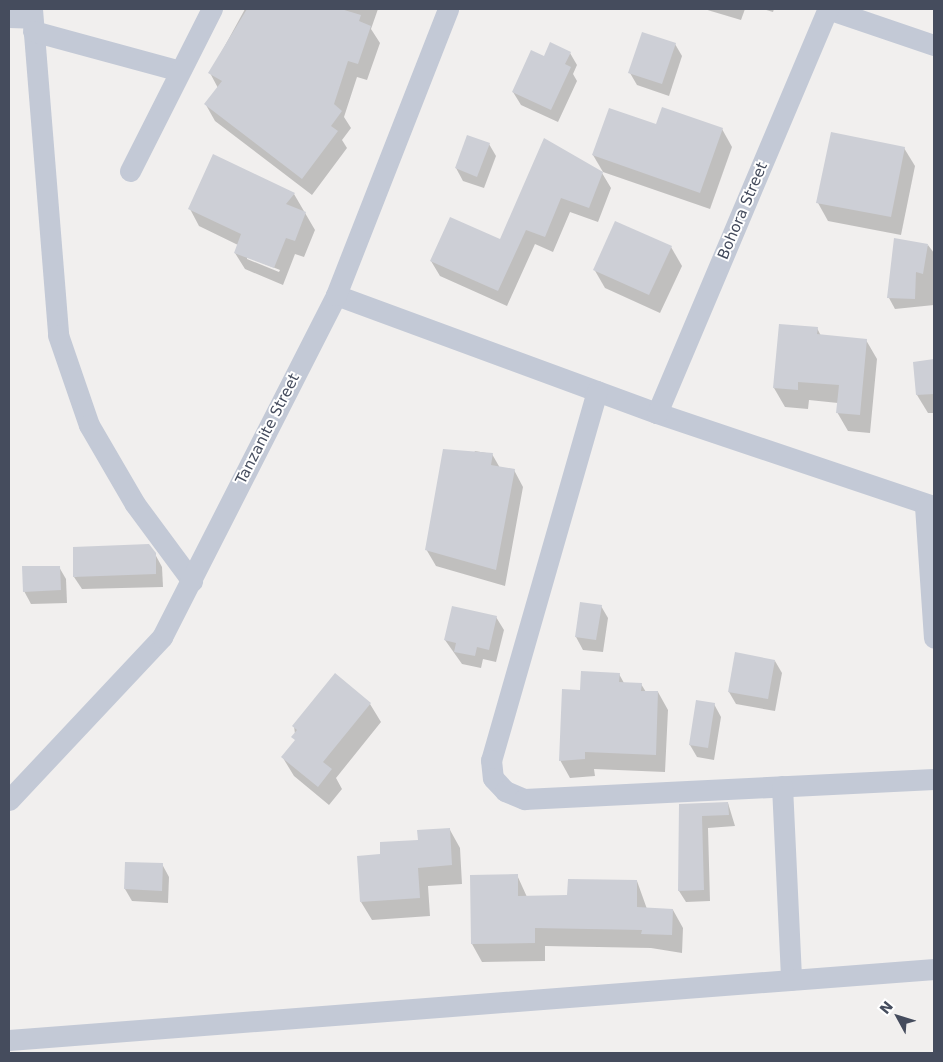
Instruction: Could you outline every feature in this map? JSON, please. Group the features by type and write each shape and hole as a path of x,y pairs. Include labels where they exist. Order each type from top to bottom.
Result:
{"street":[{"path":"130,171 212,9"},
{"name":"Tanzanite Street","path":"9,800 162,636 192,581 336,295 448,9"},
{"path":"828,9 934,45"},
{"name":"Bohora Street","path":"657,413 828,9"},
{"path":"9,17 32,19 180,72"},
{"path":"32,19 58,335 89,424 135,504 192,581"},
{"path":"336,295 657,413 930,506 934,638"},
{"path":"597,390 490,760 493,778 505,791 524,798 934,779"},
{"path":"782,786 791,980"},
{"path":"9,1040 934,969"}],"building":[{"path":"247,9 341,9 361,15 359,21 371,26 358,64 348,61 334,104 342,111 331,126 338,131 302,179 204,104 222,81 208,73"},
{"path":"642,32 676,43 662,84 628,73"},
{"path":"550,42 571,52 565,64 571,67 551,110 512,92 531,50 544,56"},
{"path":"662,107 723,128 700,193 592,155 609,108 656,124"},
{"path":"831,132 905,147 891,217 816,203"},
{"path":"467,135 490,143 477,177 455,168"},
{"path":"544,138 603,172 589,208 561,198 545,237 526,230 498,291 430,261 450,217 500,239"},
{"path":"213,154 295,193 286,204 306,212 295,241 286,238 274,268 234,253 241,234 188,209"},
{"path":"615,221 672,246 649,295 593,270"},
{"path":"894,238 928,244 923,274 916,272 915,299 887,298"},
{"path":"779,324 818,327 817,334 867,339 860,415 836,413 839,385 798,382 798,390 773,388"},
{"path":"934,359 934,394 916,395 913,362"},
{"path":"443,449 493,453 491,465 515,469 496,570 425,550"},
{"path":"149,544 156,553 156,574 73,577 73,547"},
{"path":"22,566 60,566 61,590 23,592"},
{"path":"580,602 602,605 596,640 575,637"},
{"path":"452,606 497,616 489,650 477,647 475,656 454,652 456,643 444,640"},
{"path":"735,652 775,660 768,699 728,692"},
{"path":"581,671 620,673 619,682 642,683 641,691 658,691 656,755 585,752 585,759 559,761 562,689 580,690"},
{"path":"335,673 371,703 323,762 332,769 318,787 281,757 295,740 291,737 297,730 292,726"},
{"path":"696,700 715,703 708,748 689,745"},
{"path":"728,802 729,815 702,816 704,890 678,891 679,804"},
{"path":"450,828 452,865 418,868 420,898 360,902 357,856 380,854 380,842 418,840 417,830"},
{"path":"125,862 163,863 162,891 124,889"},
{"path":"518,874 518,896 567,895 568,879 637,880 637,907 673,909 672,935 641,934 642,930 535,928 535,943 471,944 470,875"}]}
